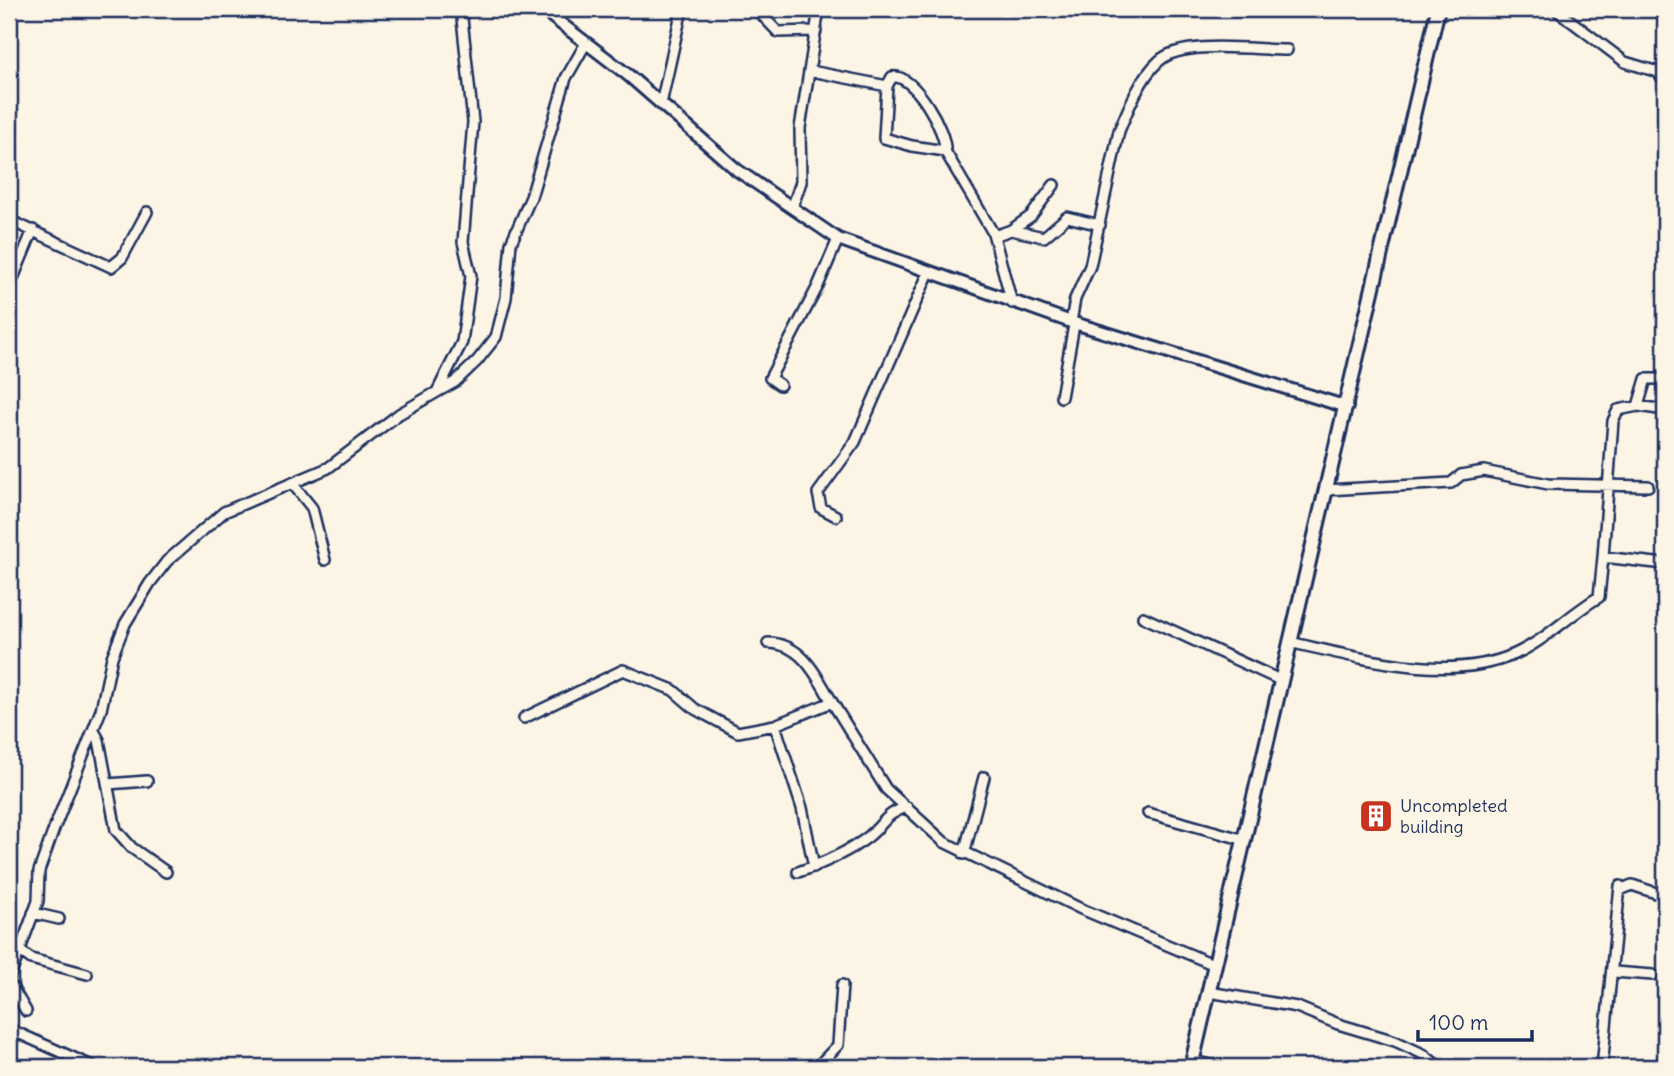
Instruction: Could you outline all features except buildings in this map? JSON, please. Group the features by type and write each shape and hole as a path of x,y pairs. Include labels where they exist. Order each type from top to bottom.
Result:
{"main road":[{"path":"1191,1064 1289,642 1347,407 1438,9"}],"street":[{"path":"437,392 462,342 471,276 463,242 473,122 461,9"},
{"path":"542,9 661,104 737,170 838,239 1012,303 1347,407"},
{"path":"661,104 682,9"},
{"path":"792,208 801,181 800,128 819,9"},
{"path":"1555,9 1625,62 1658,72 1665,82"},
{"path":"758,11 778,32 816,31"},
{"path":"26,1011 9,981 38,901 43,861 94,732 112,657 125,624 167,561 224,512 328,468 399,414 455,382 477,361 496,337 506,298 511,243 531,197 566,78 586,43"},
{"path":"1061,397 1074,325 1075,299 1086,277 1100,225 1119,131 1126,113 1158,61 1170,54 1191,48 1287,50"},
{"path":"811,71 887,86"},
{"path":"945,150 912,146 884,138 887,86 892,77 898,76 911,82 946,137 945,150 980,206 994,236 1012,303"},
{"path":"994,236 1011,230 1031,216 1054,185"},
{"path":"9,220 111,267 122,258 147,212"},
{"path":"1011,230 1044,237 1067,217 1100,225"},
{"path":"9,288 33,230"},
{"path":"780,385 771,378 818,286 838,239"},
{"path":"836,516 821,508 818,493 855,442 929,272"},
{"path":"1638,406 1646,379 1665,379"},
{"path":"1289,642 1406,665 1431,667 1489,662 1515,654 1540,640 1600,597 1613,421 1618,410 1638,406 1665,410"},
{"path":"1326,490 1451,483 1461,475 1484,471 1539,483 1648,486"},
{"path":"292,483 312,508 325,560"},
{"path":"1603,557 1665,564"},
{"path":"1143,617 1282,681"},
{"path":"768,643 781,643 798,652 812,668 886,789 934,835 964,854 1079,908 1215,965"},
{"path":"524,718 623,670 673,690 695,709 738,732 775,725 832,702"},
{"path":"775,725 802,808 814,867"},
{"path":"94,732 108,784 116,830 132,848 166,872"},
{"path":"964,854 984,777"},
{"path":"108,784 147,780"},
{"path":"798,872 814,867 865,839 891,812 907,807"},
{"path":"1148,813 1245,839"},
{"path":"1602,1067 1614,972 1620,888 1632,885 1665,897"},
{"path":"33,913 58,919"},
{"path":"19,950 31,958 87,974"},
{"path":"1614,972 1653,975"},
{"path":"817,1067 838,1045 842,985"},
{"path":"1209,992 1297,1007 1338,1024 1395,1041 1428,1063 1439,1067"},
{"path":"9,1029 94,1067"},
{"path":"1191,1064 1222,1067"}],"place":[{"name":"Uncompleted building","path":"1376,816"}]}
